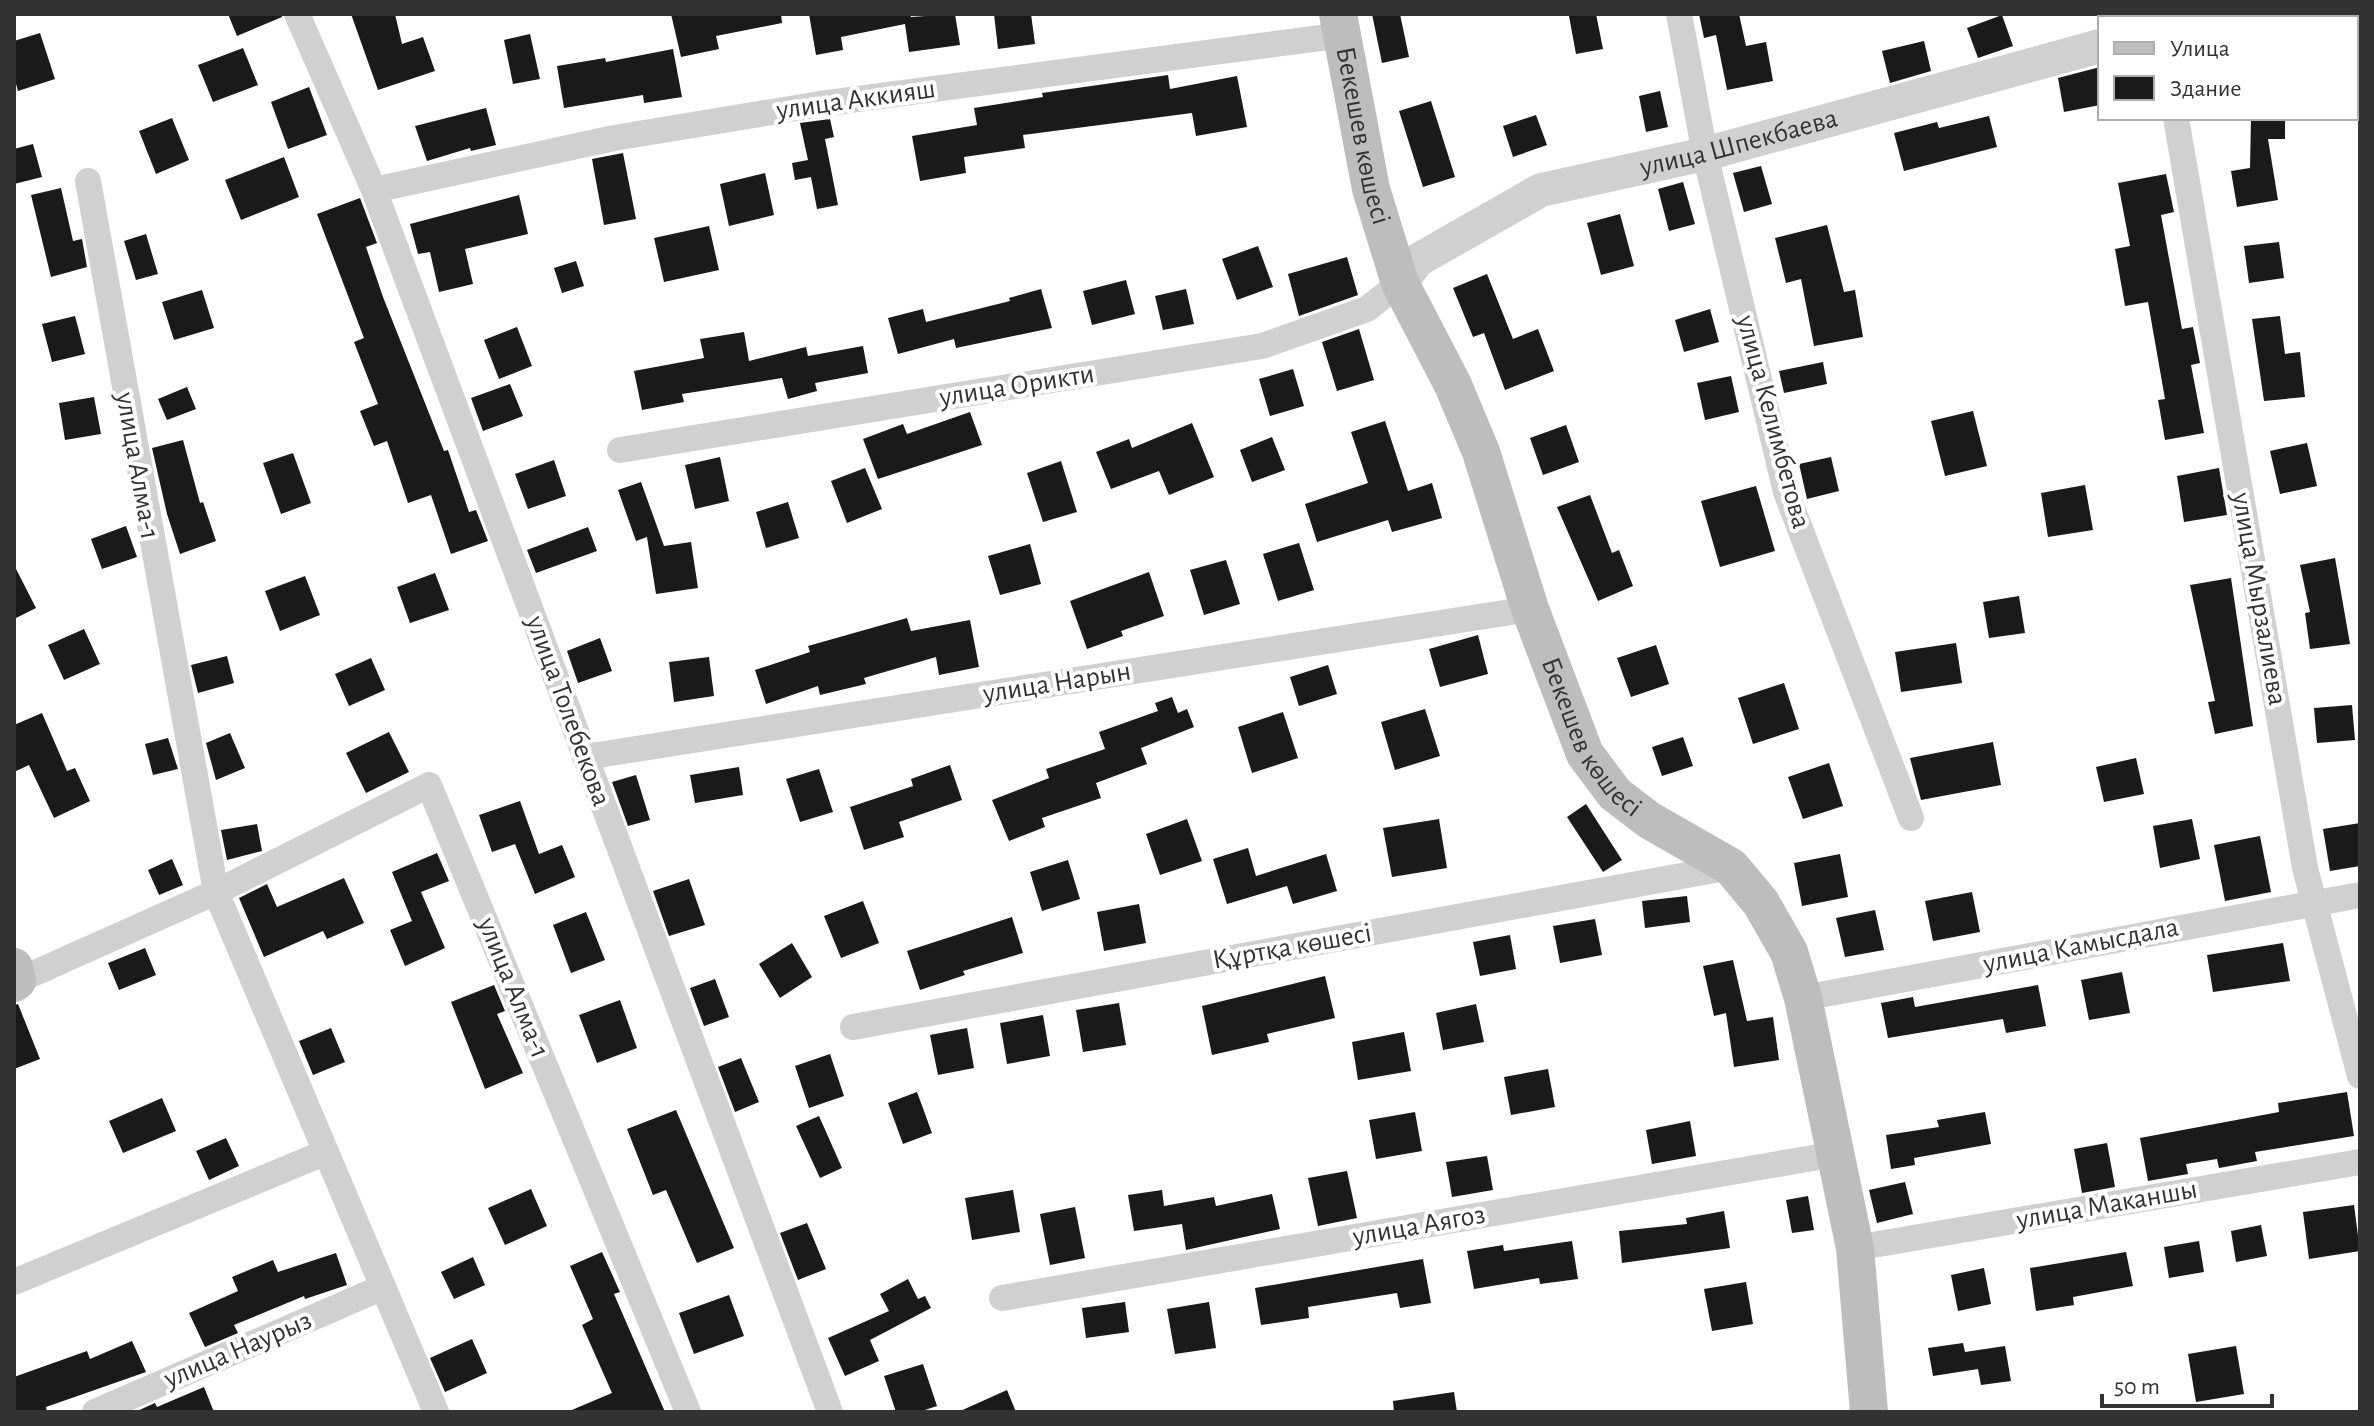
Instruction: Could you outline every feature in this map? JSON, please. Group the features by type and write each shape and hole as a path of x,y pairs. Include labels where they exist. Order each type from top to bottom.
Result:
{"main road":[{"name":"Бекешев көшесі","path":"1340,25 1371,189 1400,283 1453,385 1481,452 1530,609 1585,754 1615,794 1649,820 1731,867 1761,903 1789,952 1803,998 1855,1248 1869,1412"}],"street":[{"name":"улица Толебекова","path":"297,14 374,190 830,1412"},
{"name":"улица Келимбетова","path":"1679,14 1705,154 1786,492 1911,818"},
{"name":"улица Аккияш","path":"374,190 614,138 1340,25"},
{"name":"улица Шпекбаева","path":"1400,283 1418,260 1541,190 1705,154 2098,47"},
{"name":"улица Мырзалиева","path":"2176,120 2305,868 2317,902 2360,1076"},
{"name":"улица Алма-1","path":"88,181 216,892 436,1412"},
{"name":"улица Орикти","path":"620,450 1262,346 1367,309 1400,283"},
{"name":"улица Нарын","path":"585,757 1530,609"},
{"name":"улица Алма-1","path":"15,977 216,892 429,785 688,1412"},
{"name":"Құртқа көшесі","path":"853,1027 1731,867"},
{"name":"улица Камысдала","path":"1803,998 2360,895"},
{"path":"14,1282 324,1153"},
{"name":"улица Аягоз","path":"1002,1298 1836,1154"},
{"name":"улица Маканшы","path":"1855,1248 2360,1162"},
{"name":"улица Наурыз","path":"95,1412 381,1288"}],"building":[{"path":"228,14 281,14 282,17 237,36"},
{"path":"351,14 395,14 402,44 423,37 435,71 378,90"},
{"path":"671,14 781,14 782,23 716,36 719,49 681,57"},
{"path":"809,14 910,14 911,17 955,14 960,45 909,52 905,24 841,37 843,50 816,55"},
{"path":"994,14 1031,14 1035,44 998,49"},
{"path":"1372,14 1400,14 1409,57 1382,63"},
{"path":"1596,14 1603,49 1576,54 1569,16"},
{"path":"1699,14 1739,14 1746,46 1766,42 1773,81 1727,90 1716,35 1704,38"},
{"path":"2002,15 2013,46 1978,58 1967,28"},
{"path":"40,33 55,79 18,91 14,77 14,41"},
{"path":"530,34 540,79 513,84 504,40"},
{"path":"1924,41 1931,71 1890,83 1882,51"},
{"path":"243,48 258,85 213,102 198,65"},
{"path":"673,49 682,97 644,103 643,95 564,108 557,66 605,58 606,62"},
{"path":"2098,68 2098,105 2064,112 2058,78"},
{"path":"1168,75 1170,89 1237,76 1247,127 1196,136 1192,113 1023,135 1025,148 964,157 966,173 920,181 912,136 977,125 974,108 1043,97 1042,93"},
{"path":"309,87 327,135 288,149 271,102"},
{"path":"1660,91 1668,127 1646,132 1639,96"},
{"path":"1431,101 1455,177 1423,187 1399,111"},
{"path":"486,108 496,145 471,151 470,148 427,161 415,126"},
{"path":"1536,115 1547,145 1513,157 1503,126"},
{"path":"1989,116 1997,147 1904,171 1894,133 1937,122 1939,128"},
{"path":"172,118 189,160 156,174 139,131"},
{"path":"830,119 834,137 825,139 838,205 817,209 811,177 795,180 792,163 808,160 800,123"},
{"path":"2251,120 2285,120 2285,139 2268,139 2278,200 2237,207 2231,171 2250,168"},
{"path":"33,144 42,177 14,184 14,149"},
{"path":"623,153 636,219 604,225 592,159"},
{"path":"284,157 299,197 241,220 225,180"},
{"path":"1761,166 1772,204 1744,212 1733,173"},
{"path":"765,173 774,215 729,226 720,184"},
{"path":"2166,174 2174,212 2161,215 2182,329 2193,327 2200,363 2191,365 2204,433 2165,440 2158,400 2165,399 2148,302 2125,306 2115,249 2130,246 2118,183"},
{"path":"1683,182 1695,224 1669,231 1658,189"},
{"path":"61,188 73,241 82,239 87,267 51,277 31,195"},
{"path":"519,195 528,234 465,249 473,284 439,292 430,252 418,254 410,224"},
{"path":"360,198 377,243 366,247 383,297 444,451 448,450 469,512 476,510 488,541 451,554 431,495 408,503 387,441 374,446 360,411 378,404 354,342 364,338 317,214"},
{"path":"1620,214 1634,266 1601,275 1587,223"},
{"path":"1827,225 1844,292 1855,290 1863,337 1814,346 1801,279 1786,283 1775,238"},
{"path":"709,226 719,270 664,282 654,238"},
{"path":"146,234 158,274 136,280 124,241"},
{"path":"2279,242 2284,278 2249,283 2244,246"},
{"path":"1258,246 1273,287 1237,300 1222,259"},
{"path":"1347,257 1358,295 1299,316 1288,274"},
{"path":"576,261 584,286 562,293 554,268"},
{"path":"1487,274 1513,339 1538,329 1554,371 1505,390 1484,333 1473,337 1453,288"},
{"path":"1126,280 1135,314 1092,325 1083,291"},
{"path":"1041,289 1052,328 956,348 954,339 898,354 888,318 923,309 926,322 1010,301 1009,298"},
{"path":"1186,289 1194,324 1163,330 1155,296"},
{"path":"202,290 214,328 174,340 162,302"},
{"path":"1710,309 1719,342 1684,352 1675,320"},
{"path":"75,316 85,354 52,362 42,324"},
{"path":"2280,316 2285,354 2300,352 2305,397 2264,401 2252,319"},
{"path":"517,327 532,366 499,379 484,340"},
{"path":"1359,329 1374,380 1337,391 1322,342"},
{"path":"744,332 749,361 806,347 808,356 863,346 868,373 815,383 817,391 788,399 782,378 682,394 684,402 642,410 634,371 704,358 700,339"},
{"path":"1823,362 1827,384 1784,393 1779,371"},
{"path":"1293,369 1304,406 1270,416 1259,379"},
{"path":"1731,376 1739,412 1705,420 1697,383"},
{"path":"510,384 523,416 483,431 471,398"},
{"path":"187,387 196,409 167,420 158,399"},
{"path":"94,397 101,434 65,440 59,403"},
{"path":"1973,411 1987,466 1945,476 1931,421"},
{"path":"970,412 982,445 878,479 863,439 903,424 907,434"},
{"path":"1385,421 1408,491 1432,483 1442,518 1392,532 1388,520 1317,542 1305,504 1368,483 1351,432"},
{"path":"1192,423 1214,477 1169,495 1159,471 1111,489 1096,452 1129,439 1132,448"},
{"path":"1566,425 1579,462 1543,475 1530,438"},
{"path":"1272,437 1285,470 1252,482 1240,450"},
{"path":"183,440 200,503 203,502 216,541 180,554 152,448"},
{"path":"2307,443 2317,486 2280,494 2270,451"},
{"path":"293,453 311,503 281,514 263,463"},
{"path":"720,457 729,501 695,509 685,465"},
{"path":"1831,457 1839,491 1807,499 1799,464"},
{"path":"554,460 566,496 528,509 515,474"},
{"path":"1061,461 1077,512 1043,522 1027,473"},
{"path":"865,468 882,509 847,523 831,481"},
{"path":"2219,468 2227,515 2184,522 2177,476"},
{"path":"641,482 664,546 691,542 698,588 656,594 647,537 636,541 618,490"},
{"path":"2085,485 2093,530 2048,537 2041,493"},
{"path":"1756,486 1775,551 1720,567 1701,501"},
{"path":"1590,495 1612,553 1619,550 1633,586 1598,601 1557,507"},
{"path":"788,502 799,538 766,548 756,512"},
{"path":"126,526 137,557 102,569 91,539"},
{"path":"588,527 597,551 536,573 527,550"},
{"path":"1299,543 1314,590 1278,601 1263,554"},
{"path":"1030,544 1041,584 1000,595 988,556"},
{"path":"2335,558 2350,644 2310,649 2305,613 2310,612 2300,565"},
{"path":"1226,560 1240,604 1204,615 1190,570"},
{"path":"14,565 36,608 14,619"},
{"path":"1149,572 1164,616 1121,631 1123,636 1087,649 1070,601"},
{"path":"435,573 449,610 410,623 397,587"},
{"path":"305,576 320,615 280,631 265,591"},
{"path":"2231,578 2253,726 2215,734 2208,702 2215,701 2190,585"},
{"path":"2019,596 2025,633 1989,638 1983,602"},
{"path":"907,618 911,631 970,620 979,667 939,675 936,657 864,678 866,684 820,695 818,686 766,704 755,670 810,652 808,646"},
{"path":"84,629 100,664 64,680 48,645"},
{"path":"1478,635 1488,674 1440,687 1429,649"},
{"path":"600,638 612,671 578,683 567,651"},
{"path":"1956,643 1962,683 1901,692 1895,652"},
{"path":"1656,645 1669,684 1631,697 1617,658"},
{"path":"227,656 234,683 198,693 191,665"},
{"path":"709,657 714,696 674,702 669,662"},
{"path":"371,658 385,690 349,706 335,674"},
{"path":"1328,665 1337,694 1299,706 1290,677"},
{"path":"1784,683 1799,729 1753,744 1738,698"},
{"path":"1172,697 1178,713 1187,709 1194,727 1141,748 1147,764 1096,783 1101,798 1042,818 1045,827 1009,841 992,800 1049,778 1046,769 1105,749 1099,732 1158,711 1155,703"},
{"path":"2352,705 2355,740 2317,743 2314,708"},
{"path":"1425,709 1440,756 1395,770 1381,722"},
{"path":"1283,712 1298,758 1252,773 1238,727"},
{"path":"42,713 67,771 75,768 90,801 54,818 29,765 14,772 14,725"},
{"path":"389,732 409,772 366,793 346,753"},
{"path":"230,733 245,768 216,780 206,743"},
{"path":"1683,737 1693,766 1662,776 1652,747"},
{"path":"168,738 178,769 153,775 145,744"},
{"path":"1993,742 2001,785 1921,800 1910,758"},
{"path":"2136,758 2144,794 2104,802 2096,767"},
{"path":"1829,763 1843,806 1803,819 1788,777"},
{"path":"950,765 962,800 899,822 904,837 864,850 850,807 913,786 911,779"},
{"path":"739,767 743,795 695,803 690,775"},
{"path":"819,769 833,812 800,822 786,779"},
{"path":"636,775 650,820 628,826 612,782"},
{"path":"520,801 539,854 562,845 575,877 535,894 515,844 492,852 479,815"},
{"path":"1586,804 1622,860 1603,872 1567,817"},
{"path":"1187,819 1202,861 1160,875 1146,834"},
{"path":"1439,819 1447,868 1392,877 1383,828"},
{"path":"2192,819 2200,859 2160,868 2153,826"},
{"path":"2360,823 2360,866 2330,871 2323,829"},
{"path":"257,824 262,851 227,860 221,830"},
{"path":"2260,836 2271,892 2225,901 2214,845"},
{"path":"1248,848 1256,876 1326,854 1337,891 1293,904 1287,886 1227,904 1213,859"},
{"path":"437,853 449,881 421,892 445,948 405,966 390,930 412,921 392,872"},
{"path":"1840,854 1848,897 1802,906 1794,863"},
{"path":"172,859 183,885 159,895 148,870"},
{"path":"1068,860 1080,899 1042,911 1030,872"},
{"path":"344,878 364,923 327,939 323,931 264,957 239,898 267,884 277,907"},
{"path":"689,879 705,925 669,936 653,891"},
{"path":"1972,892 1980,932 1933,941 1925,901"},
{"path":"1687,896 1690,922 1645,928 1642,901"},
{"path":"863,901 879,943 841,958 824,916"},
{"path":"1139,904 1146,943 1104,951 1097,912"},
{"path":"1875,910 1884,950 1845,957 1836,918"},
{"path":"586,912 605,960 571,973 553,925"},
{"path":"1012,917 1023,953 963,971 965,975 920,990 907,951"},
{"path":"1595,919 1602,955 1560,963 1553,926"},
{"path":"1510,935 1516,969 1480,976 1473,942"},
{"path":"792,943 812,977 780,998 759,964"},
{"path":"2283,943 2290,981 2213,992 2207,955"},
{"path":"145,948 156,975 119,990 108,963"},
{"path":"1733,960 1747,1021 1773,1017 1779,1060 1734,1067 1726,1013 1714,1016 1703,966"},
{"path":"2122,972 2130,1013 2089,1020 2081,980"},
{"path":"1325,976 1335,1018 1267,1034 1269,1042 1212,1055 1202,1006"},
{"path":"715,979 729,1017 704,1026 690,988"},
{"path":"494,985 505,1011 497,1014 523,1073 485,1089 451,1002"},
{"path":"2038,985 2046,1026 2006,1033 2003,1019 1888,1038 1881,1003 1913,997 1915,1007"},
{"path":"620,1000 637,1048 597,1063 579,1015"},
{"path":"1119,1003 1126,1045 1083,1052 1076,1010"},
{"path":"18,1004 40,1059 14,1069 14,1005"},
{"path":"1476,1004 1484,1042 1443,1050 1436,1013"},
{"path":"1043,1015 1050,1056 1007,1064 1000,1023"},
{"path":"331,1028 345,1062 313,1075 299,1041"},
{"path":"967,1028 974,1068 938,1075 930,1035"},
{"path":"1404,1032 1411,1071 1358,1080 1352,1042"},
{"path":"830,1054 844,1096 809,1108 795,1066"},
{"path":"741,1058 759,1102 735,1112 718,1067"},
{"path":"1548,1069 1555,1107 1511,1115 1504,1077"},
{"path":"917,1092 932,1133 903,1144 888,1103"},
{"path":"2347,1092 2354,1136 2255,1152 2257,1161 2219,1168 2217,1159 2186,1164 2188,1174 2148,1181 2140,1138 2279,1112 2278,1103"},
{"path":"162,1098 176,1131 123,1153 109,1121"},
{"path":"676,1110 734,1248 697,1263 666,1190 653,1195 627,1129"},
{"path":"1415,1112 1422,1151 1376,1159 1369,1120"},
{"path":"1985,1112 1991,1144 1914,1158 1915,1165 1891,1169 1886,1135 1939,1127 1937,1120"},
{"path":"819,1116 842,1168 820,1178 796,1126"},
{"path":"1690,1121 1696,1156 1652,1164 1646,1130"},
{"path":"226,1138 239,1166 209,1180 196,1151"},
{"path":"2107,1143 2115,1187 2082,1193 2074,1149"},
{"path":"1487,1156 1493,1190 1452,1197 1446,1162"},
{"path":"1347,1171 1357,1218 1318,1226 1308,1178"},
{"path":"1905,1182 1913,1214 1877,1223 1869,1190"},
{"path":"531,1189 547,1226 505,1245 488,1208"},
{"path":"1013,1190 1020,1232 972,1240 965,1198"},
{"path":"1162,1190 1164,1206 1214,1197 1216,1206 1272,1194 1280,1229 1186,1250 1182,1224 1134,1231 1128,1195"},
{"path":"1808,1196 1814,1230 1792,1233 1786,1200"},
{"path":"2354,1205 2360,1251 2309,1259 2303,1212"},
{"path":"1075,1207 1085,1258 1050,1265 1040,1214"},
{"path":"1724,1211 1730,1248 1622,1263 1619,1231 1687,1224 1686,1218"},
{"path":"807,1223 826,1269 798,1280 780,1233"},
{"path":"2261,1225 2267,1256 2236,1262 2231,1231"},
{"path":"1572,1241 1578,1279 1540,1284 1539,1278 1474,1289 1467,1251 1503,1245 1504,1251"},
{"path":"2199,1241 2204,1272 2169,1278 2164,1247"},
{"path":"602,1252 620,1292 614,1294 665,1412 567,1412 612,1393 582,1325 593,1319 570,1266"},
{"path":"2126,1252 2133,1286 2073,1297 2074,1305 2036,1311 2030,1268"},
{"path":"336,1253 347,1285 305,1299 304,1296 234,1325 238,1333 205,1347 189,1313 238,1291 232,1277 273,1260 278,1272"},
{"path":"473,1257 485,1285 454,1299 441,1272"},
{"path":"1423,1259 1431,1303 1400,1308 1397,1293 1308,1307 1309,1318 1261,1325 1255,1288"},
{"path":"1984,1268 1991,1304 1958,1311 1951,1275"},
{"path":"908,1279 918,1299 925,1296 931,1308 870,1340 879,1361 845,1376 828,1338 889,1311 880,1294"},
{"path":"1746,1282 1753,1324 1712,1331 1704,1289"},
{"path":"729,1295 744,1336 694,1354 679,1313"},
{"path":"1125,1302 1129,1332 1086,1338 1082,1308"},
{"path":"1209,1302 1216,1348 1175,1354 1167,1309"},
{"path":"472,1339 487,1373 445,1392 430,1358"},
{"path":"132,1341 146,1372 46,1407 47,1412 14,1412 14,1377 87,1351 90,1359"},
{"path":"1963,1343 1965,1352 2005,1346 2011,1381 1981,1385 1978,1369 1933,1376 1928,1348"},
{"path":"2236,1346 2244,1394 2196,1402 2188,1354"},
{"path":"923,1364 937,1406 919,1412 896,1412 884,1376"},
{"path":"204,1387 214,1412 135,1412 155,1403 157,1407"},
{"path":"1007,1390 1016,1412 958,1412"},
{"path":"1454,1392 1457,1412 1394,1412 1393,1401"}]}
